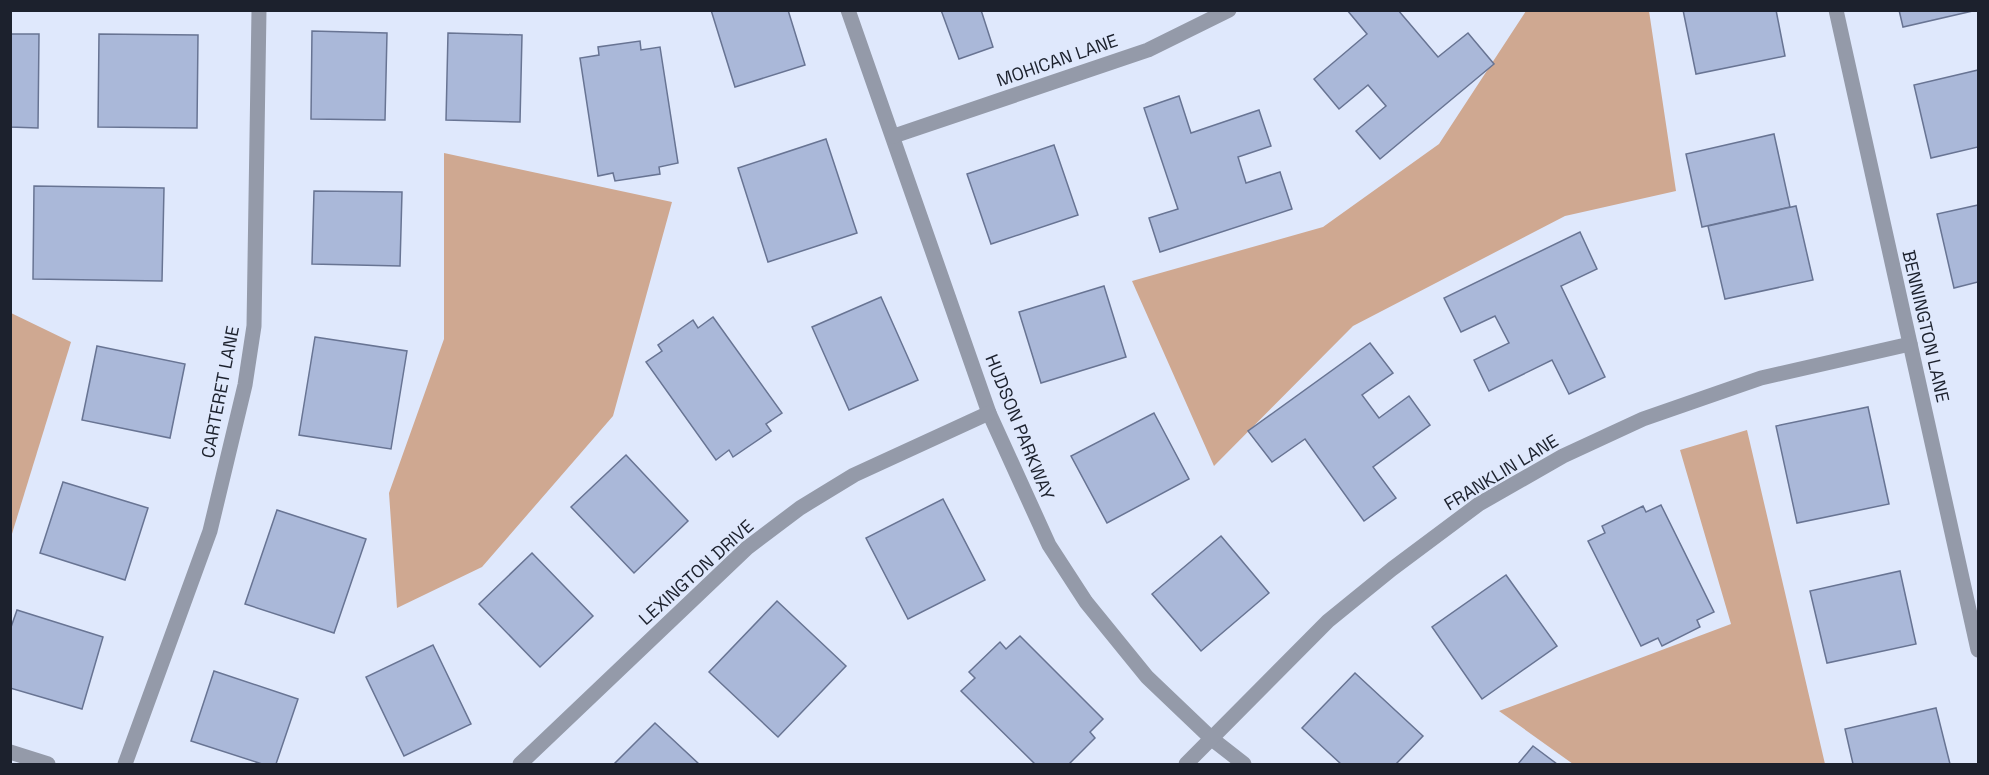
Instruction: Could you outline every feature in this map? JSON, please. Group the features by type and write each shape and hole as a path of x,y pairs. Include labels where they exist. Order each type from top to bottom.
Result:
{"street":[{"name":"CARTERET LANE","path":"125,765 210,531 245,385 254,326 259,10"},
{"name":"HUDSON PARKWAY","path":"848,10 894,136 989,413 1049,545 1086,602 1147,677 1212,739 1244,765"},
{"name":"MOHICAN LANE","path":"894,136 1148,50 1229,10"},
{"name":"BENNINGTON LANE","path":"1836,10 1978,650"},
{"name":"FRANKLIN LANE","path":"1186,765 1328,621 1392,569 1479,504 1563,456 1643,419 1761,378 1910,344"},
{"name":"LEXINGTON DRIVE","path":"520,765 755,541 800,508 854,475 989,413"},
{"path":"10,752 48,765"}],"shaded area":[{"path":"1526,11 1649,11 1676,191 1565,216 1353,326 1214,466 1132,281 1323,227 1439,144"},
{"path":"444,153 672,202 613,416 482,567 397,608 389,493 444,339"},
{"path":"11,313 71,342 11,537"},
{"path":"1747,430 1825,764 1573,764 1499,711 1731,624 1680,450"}],"building":[{"path":"711,10 788,10 805,65 735,87"},
{"path":"941,10 981,10 993,47 959,59"},
{"path":"1347,10 1398,10 1438,57 1468,33 1494,64 1380,159 1356,131 1386,106 1368,85 1339,109 1314,79 1367,34"},
{"path":"1683,10 1776,10 1785,56 1696,74"},
{"path":"1899,10 1977,10 1903,27"},
{"path":"312,31 387,33 385,120 311,119"},
{"path":"448,33 522,35 520,122 446,120"},
{"path":"10,34 39,34 38,128 10,127"},
{"path":"99,34 198,35 197,128 98,127"},
{"path":"640,41 641,50 660,47 678,163 659,167 660,174 615,181 613,173 598,176 580,58 599,55 598,47"},
{"path":"1978,70 1978,147 1931,158 1914,85"},
{"path":"1179,96 1191,133 1259,110 1271,146 1238,157 1246,183 1280,172 1292,209 1160,252 1149,218 1178,209 1144,108"},
{"path":"1774,134 1790,207 1702,227 1686,154"},
{"path":"826,139 857,233 768,262 738,168"},
{"path":"1054,145 1078,215 991,244 967,174"},
{"path":"34,186 164,188 162,281 33,279"},
{"path":"314,191 402,192 400,266 312,264"},
{"path":"1978,205 1978,282 1954,288 1937,214"},
{"path":"1796,206 1813,280 1725,299 1708,226"},
{"path":"1580,232 1597,269 1561,286 1605,377 1569,394 1552,360 1489,391 1474,360 1509,343 1495,316 1461,332 1444,298"},
{"path":"1104,286 1126,357 1041,383 1019,312"},
{"path":"881,297 918,380 849,410 812,327"},
{"path":"713,317 782,413 766,424 771,431 733,457 729,450 716,460 646,362 662,351 658,345 693,320 698,328"},
{"path":"315,337 407,351 391,449 299,435"},
{"path":"1370,343 1393,373 1362,395 1379,418 1409,396 1430,425 1373,467 1396,498 1364,521 1305,439 1272,462 1248,431"},
{"path":"97,346 185,364 170,438 82,420"},
{"path":"1868,407 1889,504 1797,523 1776,426"},
{"path":"1154,413 1189,479 1107,523 1071,456"},
{"path":"626,455 688,521 634,573 571,507"},
{"path":"63,482 148,508 125,580 40,553"},
{"path":"943,499 985,580 908,619 866,538"},
{"path":"1661,505 1714,612 1697,620 1700,627 1662,646 1658,638 1641,646 1588,541 1605,533 1602,526 1643,506 1646,512"},
{"path":"277,510 366,539 334,633 245,604"},
{"path":"1221,536 1269,593 1201,651 1152,594"},
{"path":"532,553 593,616 540,667 479,604"},
{"path":"1900,571 1916,644 1827,663 1810,591"},
{"path":"1506,575 1557,646 1482,699 1432,627"},
{"path":"777,601 846,666 778,737 709,672"},
{"path":"17,610 103,637 82,709 10,688 10,630"},
{"path":"1020,636 1103,719 1090,732 1095,738 1069,764 1035,764 961,691 975,678 969,672 1000,642 1006,649"},
{"path":"433,645 471,724 404,756 366,677"},
{"path":"214,671 298,699 276,764 262,764 191,741"},
{"path":"1355,673 1423,736 1396,764 1341,764 1302,728"},
{"path":"1936,708 1950,764 1853,764 1845,729"},
{"path":"655,723 699,764 614,764"},
{"path":"1533,746 1557,764 1518,764"}]}
